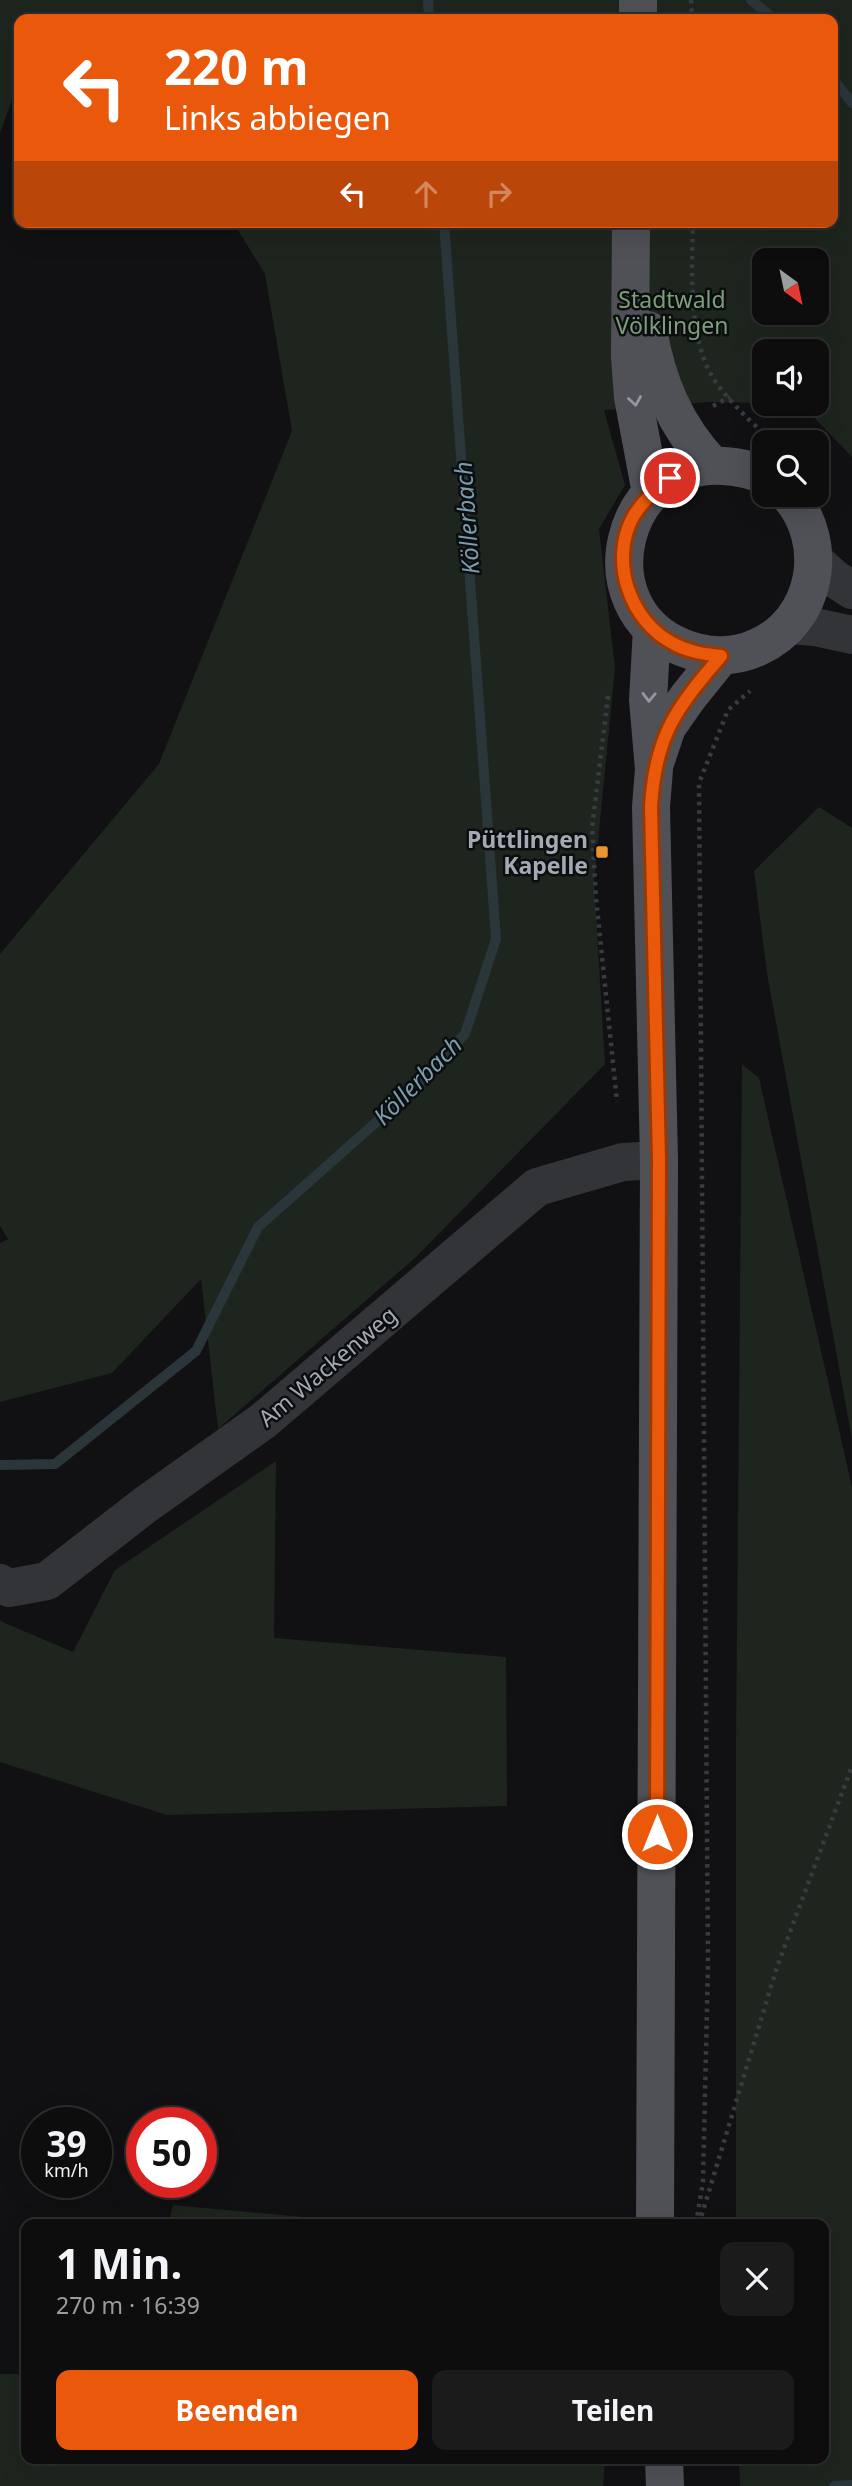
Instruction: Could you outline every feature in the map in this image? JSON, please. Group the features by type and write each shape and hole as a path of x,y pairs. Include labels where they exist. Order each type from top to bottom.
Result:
{"main road":[{"path":"631,229 654,365 662,389 681,428 712,465"},
{"path":"631,229 630,357 634,397 651,493"},
{"path":"752,471 740,467 712,465 690,469 651,493 632,518 624,544 625,579 635,607 652,629 672,644 696,653 721,656 757,648 790,625 807,597 815,561 812,539 804,515 798,507"},
{"path":"652,629 648,700 654,769 651,807 659,1160 655,2219"},
{"path":"654,769 667,727 721,656"},
{"path":"664,2464 665,2486"}],"street":[{"path":"815,561 852,590"},
{"path":"790,625 852,635"},
{"name":"Am Wackenweg","path":"0,1583 9,1588 47,1581 145,1505 263,1421 537,1187 623,1162 659,1160"}],"path":[{"path":"693,228 691,283 699,342 711,376 760,430"},
{"path":"608,694 592,828 596,898 618,1106"},
{"path":"698,2219 703,2182 708,1964 699,783 728,710"},
{"path":"699,2219 777,1967 852,1766"}],"green space":[{"name":"Stadtwald Völklingen","path":"0,0 852,0 852,457 829,430 813,416 829,416 829,339 752,339 752,403 710,402 604,410 625,485 599,529 615,668 594,882 605,1064 416,1257 218,1429 201,1279 112,1373 0,1402 0,1243 8,1239 0,1226 0,954 159,764 292,431 265,274 237,228 838,228 838,14 14,14 14,94 0,133"},
{"path":"819,807 852,828 852,1439 767,973 754,871"},
{"path":"742,1064 759,1078 852,1487 852,2486 740,2486 739,2464 829,2464 829,2219 736,2219 736,1748"},
{"path":"276,1461 274,1638 506,1657 507,1806 167,1815 0,1762 0,1621 73,1652 115,1570"},
{"path":"173,2205 325,2219 169,2219"},
{"path":"0,2374 21,2374 21,2464 605,2464 603,2486 0,2486"}],"waterway":[{"name":"Köllerbach","path":"428,0 429,14"},
{"path":"751,0 768,14"},
{"path":"838,85 852,103"},
{"name":"Köllerbach","path":"0,1465 55,1464 196,1351 258,1227 408,1094 465,1034 496,939 444,228"},
{"name":"Köllerbach","path":"834,2486 852,2485"}],"place":[{"name":"Püttlingen Kapelle","path":"602,852"}],"route":[{"path":"657,1834 659,1160 651,807 654,769 667,727 721,656 696,653 672,644 652,629 635,607 625,579 624,544 632,518 651,493 670,478"}]}
